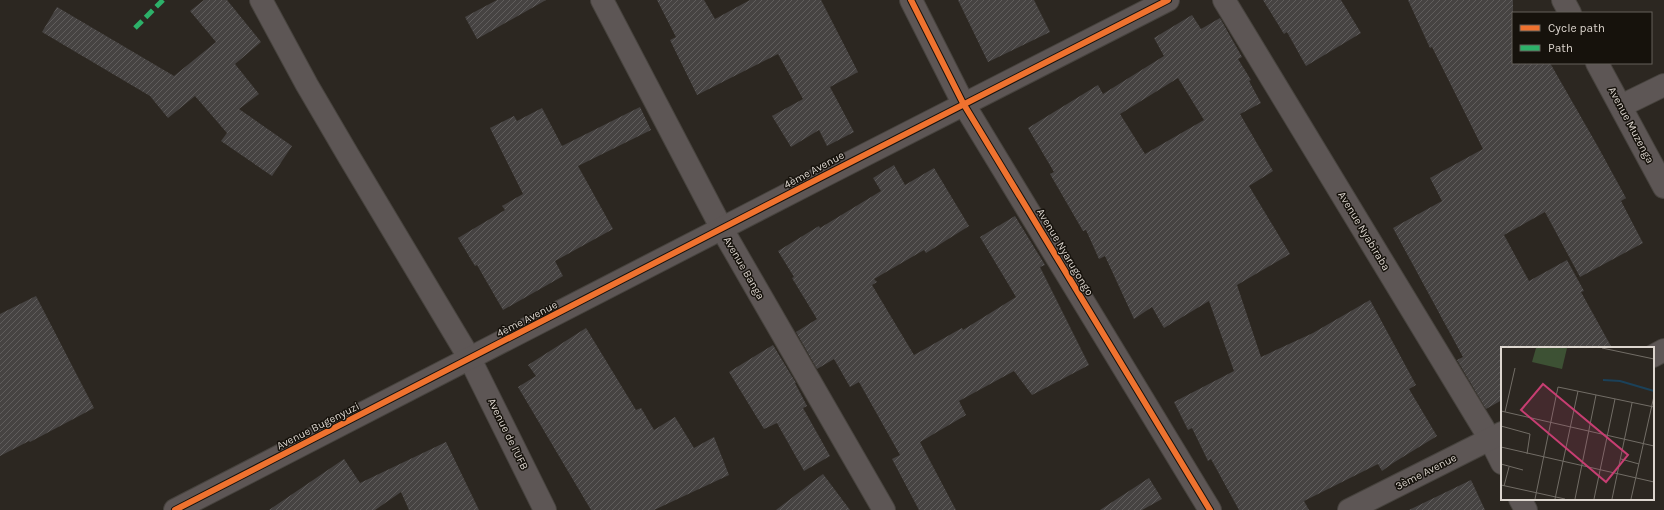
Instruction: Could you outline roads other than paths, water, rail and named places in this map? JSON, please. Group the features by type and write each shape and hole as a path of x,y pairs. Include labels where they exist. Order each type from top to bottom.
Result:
{"street":[{"name":"Avenue de l'UFB","path":"261,0 340,142 470,359 545,510"},
{"name":"Avenue Banga","path":"602,0 722,229 884,510"},
{"name":"Avenue Nyarugongo","path":"911,0 963,104 1210,510"},
{"name":"4ème Avenue","path":"470,359 963,104 1168,0"},
{"name":"Avenue Nyabiraba","path":"1224,0 1496,436 1501,458"},
{"path":"1564,0 1570,12"},
{"name":"Avenue Muzenga","path":"1599,64 1664,187"},
{"path":"1621,106 1664,85"},
{"path":"1654,355 1664,350"},
{"name":"Avenue Bugenyuzi","path":"175,510 470,359"},
{"name":"3ème Avenue","path":"1349,510 1496,436"},
{"path":"1521,500 1526,510"}]}
